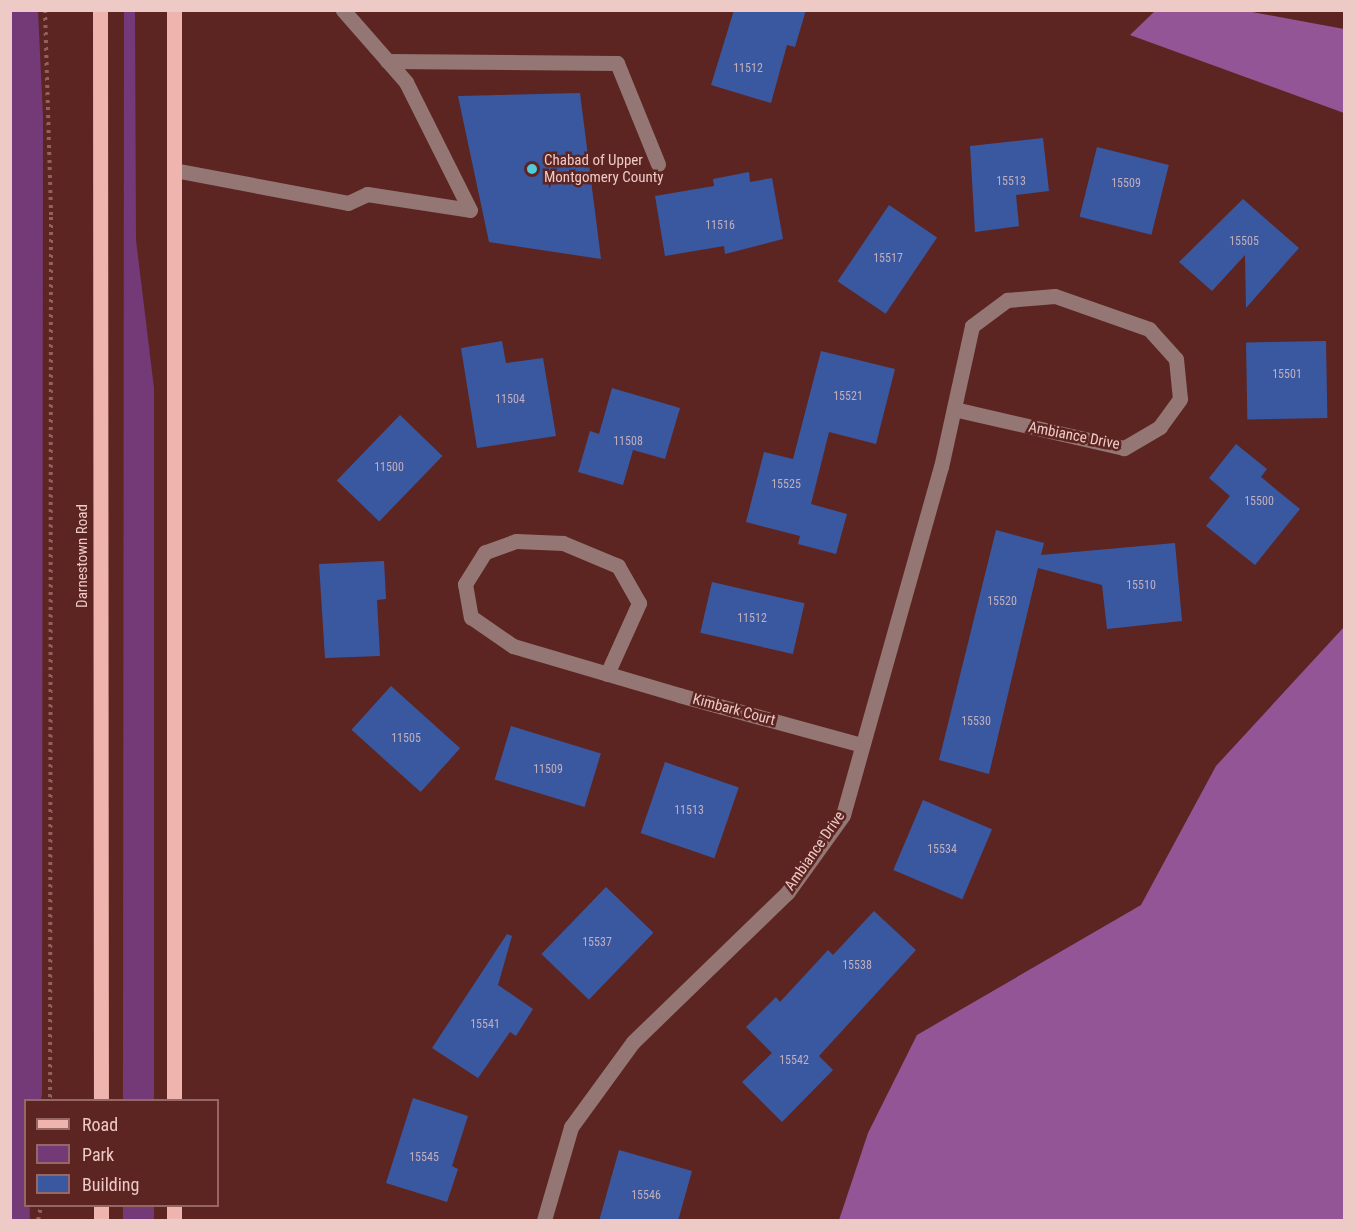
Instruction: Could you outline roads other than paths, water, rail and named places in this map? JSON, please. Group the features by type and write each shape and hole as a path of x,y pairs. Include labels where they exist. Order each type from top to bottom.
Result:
{"main road":[{"name":"Darnestown Road","path":"100,10 101,1099"},
{"path":"174,10 174,1099"}],"street":[{"path":"174,170 348,203 366,194 470,210 406,82 343,10"},
{"path":"387,61 617,63 658,164"},
{"name":"Ambiance Drive","path":"544,1221 571,1127 633,1042 787,893 843,815 954,409 972,326 1007,300 1055,296 1149,329 1176,359 1180,399 1160,427 1124,448 954,409"},
{"name":"Kimbark Court","path":"607,674 639,603 618,566 563,543 516,541 485,552 465,584 471,617 513,646 607,674 862,745"}],"place":[{"name":"Chabad of Upper Montgomery County","path":"532,169"}]}
